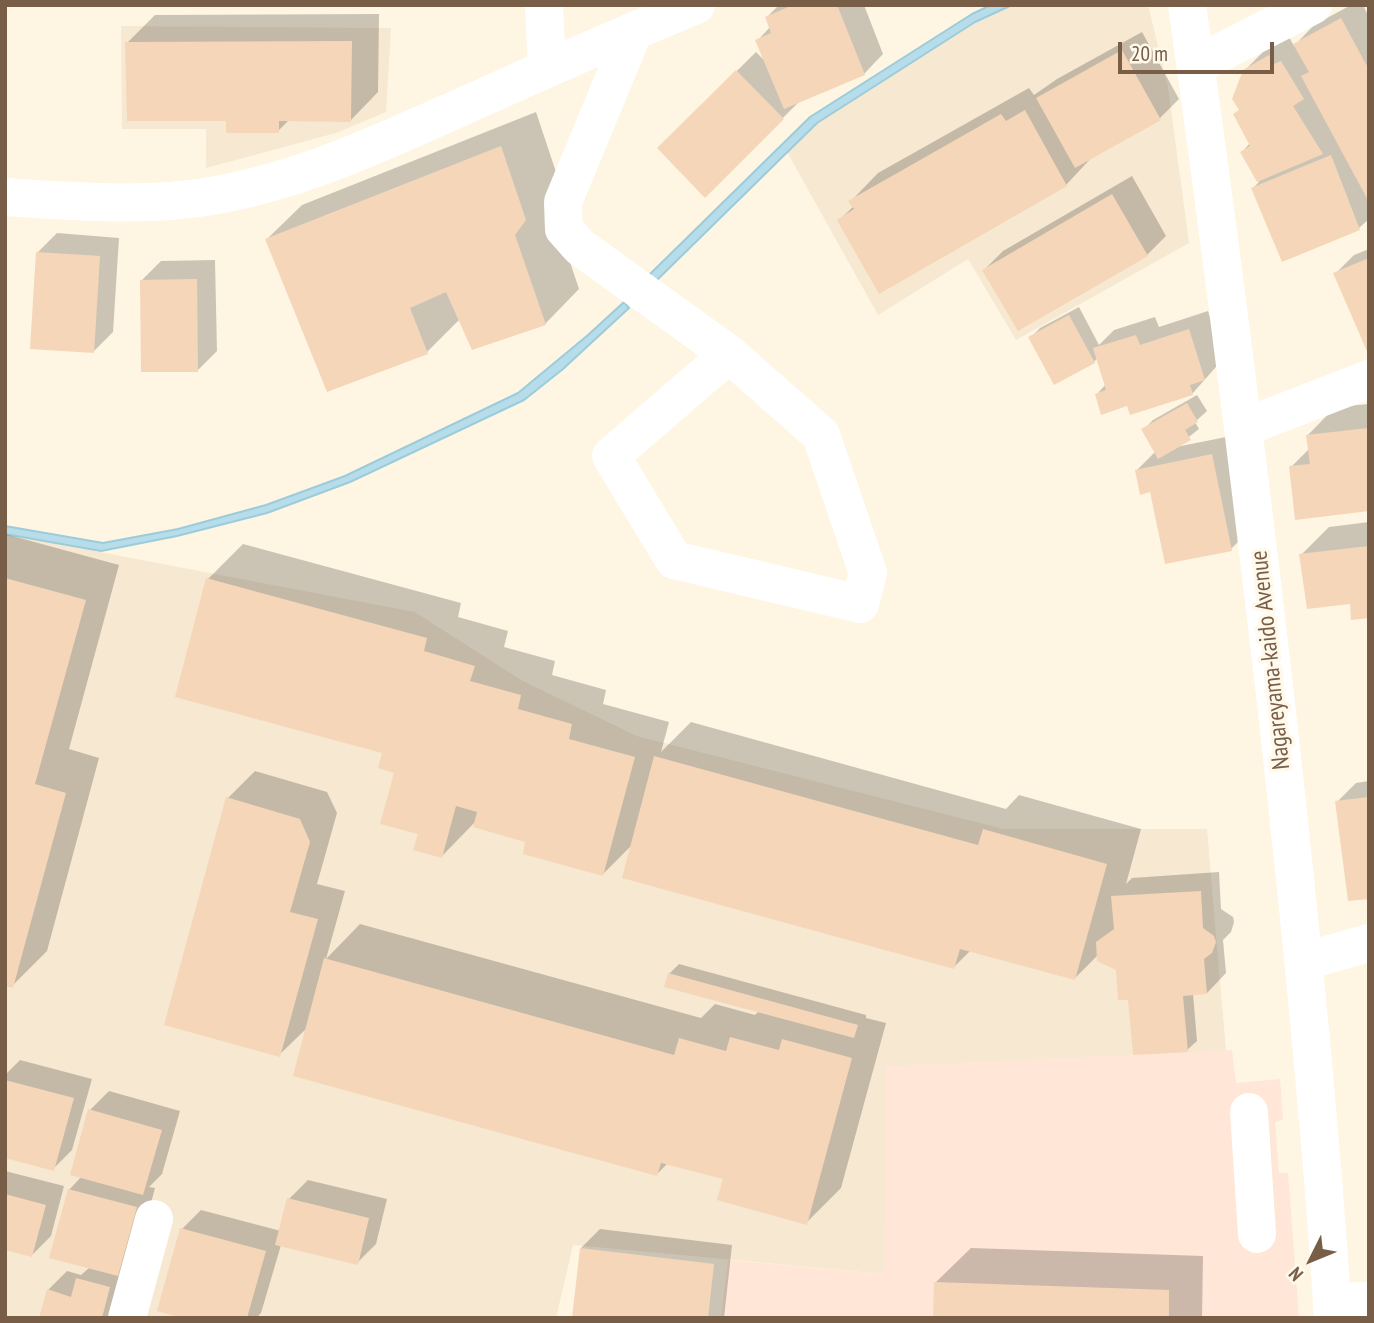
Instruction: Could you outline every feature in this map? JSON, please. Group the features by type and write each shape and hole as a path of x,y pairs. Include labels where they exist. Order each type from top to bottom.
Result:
{"street":[{"path":"544,5 547,68"},
{"path":"5,197 149,204 215,196 275,183 348,158 547,68 696,5"},
{"name":"Nagareyama-kaido Avenue","path":"1187,5 1245,427 1345,1307"},
{"path":"1196,65 1313,5"},
{"path":"631,32 563,202 564,229 580,247 729,354 821,435 868,573 860,604 674,559 611,456 729,354"},
{"path":"1245,427 1369,379"},
{"path":"1305,961 1369,943"},
{"path":"1249,1112 1257,1234"},
{"path":"127,1318 154,1219"}],"shaded area":[{"path":"1012,5 1148,5 1168,87 1189,243 1016,340 968,259 878,315 786,150 817,123 975,22"},
{"path":"121,26 391,28 386,112 336,133 206,168 206,129 122,129"},
{"path":"5,534 415,612 523,681 637,736 1004,829 1207,829 1226,1051 884,1274 573,1245 556,1318 5,1318"},
{"path":"1232,1050 1236,1083 1280,1079 1283,1120 1275,1122 1279,1173 1288,1173 1299,1318 721,1318 728,1260 884,1274 886,1066"}],"water":[{"path":"991,5 1012,5 975,22 817,123 656,281 649,275 810,117 972,14"},
{"path":"624,302 629,308 563,369 524,400 350,482 267,513 177,536 101,551 5,534 5,526 103,543 178,529 266,505 345,476 518,393"}],"building":[{"path":"793,5 837,5 865,75 784,109 755,40 771,33 765,17"},
{"path":"1341,18 1369,70 1369,202 1301,76 1309,72 1293,44"},
{"path":"352,41 351,122 279,121 279,133 226,133 226,121 127,121 125,42"},
{"path":"1122,50 1161,120 1075,168 1036,98"},
{"path":"1269,55 1274,64 1281,61 1304,99 1293,106 1323,154 1257,182 1240,152 1250,146 1233,114 1239,110 1232,99 1243,70"},
{"path":"736,70 784,119 705,198 657,148"},
{"path":"1025,110 1067,186 879,294 837,220 854,209 848,201 1001,114 1006,121"},
{"path":"501,146 526,220 515,235 546,325 472,350 446,292 410,308 428,354 327,392 265,239"},
{"path":"1331,155 1360,230 1282,262 1251,188"},
{"path":"1112,194 1148,256 1018,331 982,270"},
{"path":"36,252 100,256 94,353 30,349"},
{"path":"1369,258 1369,356 1333,273"},
{"path":"197,279 198,372 141,372 140,280"},
{"path":"1069,315 1095,363 1054,385 1028,337"},
{"path":"1189,329 1205,380 1190,385 1193,395 1130,415 1127,406 1101,415 1095,394 1106,390 1093,348 1136,335 1140,345"},
{"path":"1187,403 1198,422 1185,430 1191,440 1158,459 1141,429"},
{"path":"1369,428 1369,511 1295,520 1289,466 1310,464 1306,435"},
{"path":"1212,454 1232,551 1165,564 1150,492 1140,495 1135,470"},
{"path":"1369,546 1369,618 1351,620 1350,604 1307,609 1299,554"},
{"path":"5,578 86,600 35,784 66,793 13,988 5,986"},
{"path":"206,578 427,638 424,651 475,666 470,681 521,695 518,709 572,724 569,739 635,757 603,876 523,854 525,842 473,827 477,812 456,806 442,858 413,850 418,834 380,824 394,773 378,768 382,753 175,697"},
{"path":"654,756 978,845 983,829 1107,864 1075,980 960,949 954,969 622,878"},
{"path":"226,797 300,819 310,842 290,912 318,919 280,1057 164,1025"},
{"path":"1369,797 1369,899 1348,901 1335,801"},
{"path":"1201,891 1203,928 1214,936 1216,942 1212,953 1204,959 1207,994 1183,996 1188,1052 1133,1055 1128,1000 1118,1000 1116,970 1097,961 1096,942 1114,929 1111,896"},
{"path":"324,958 674,1055 679,1038 726,1051 730,1037 779,1050 782,1039 852,1058 807,1225 717,1200 723,1179 661,1163 657,1176 293,1076"},
{"path":"668,973 858,1025 854,1038 664,987"},
{"path":"5,1080 74,1098 54,1171 5,1158"},
{"path":"88,1109 162,1130 143,1195 70,1175"},
{"path":"68,1189 137,1207 118,1276 49,1258"},
{"path":"5,1194 46,1205 32,1257 5,1250"},
{"path":"287,1198 369,1218 358,1265 275,1245"},
{"path":"180,1228 266,1251 247,1318 182,1318 157,1311"},
{"path":"580,1248 714,1264 708,1318 572,1318"},
{"path":"76,1278 110,1287 102,1318 39,1318 47,1289 71,1297"},
{"path":"934,1282 1169,1290 1169,1318 933,1318"}]}
